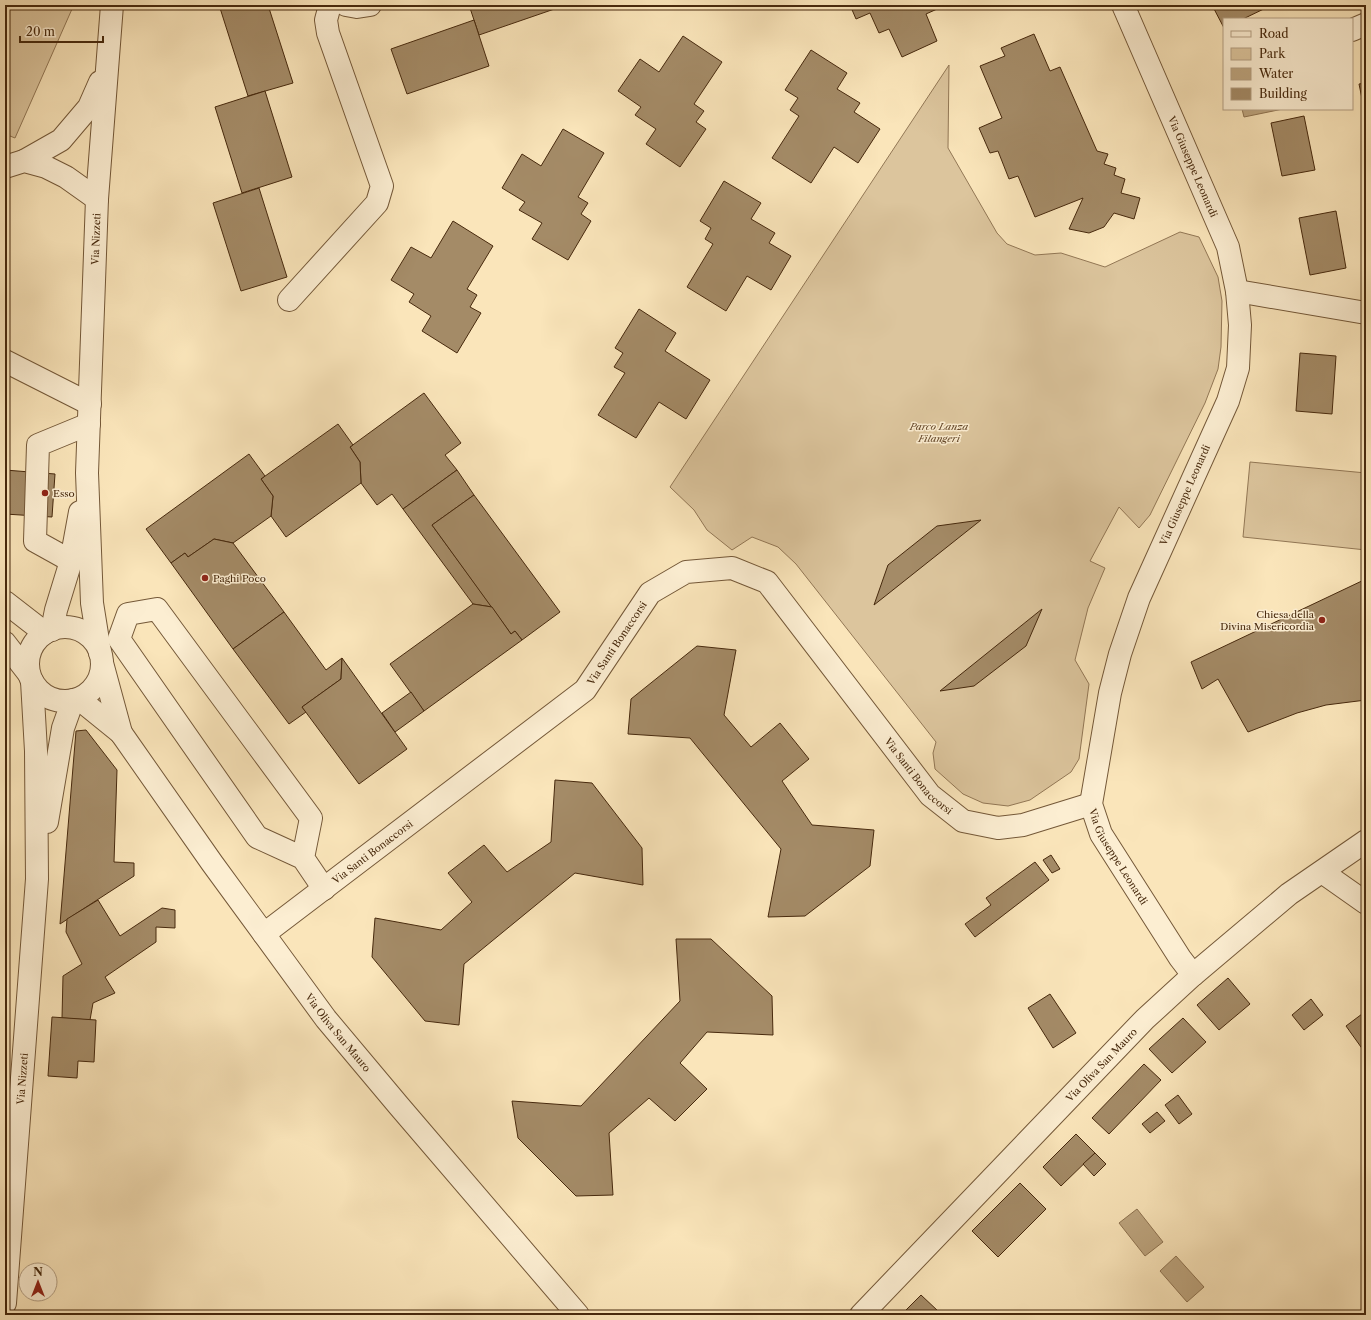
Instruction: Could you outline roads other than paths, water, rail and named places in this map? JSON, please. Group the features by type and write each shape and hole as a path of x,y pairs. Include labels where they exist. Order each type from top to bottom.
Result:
{"street":[{"name":"Via Nizzeti","path":"87,473 97,199 112,5"},
{"path":"289,300 378,203 382,186 328,32 326,20 330,5"},
{"path":"346,5 357,7 370,5"},
{"name":"Via Giuseppe Leonardi","path":"1123,5 1228,247 1238,291 1240,325 1238,368 1228,401 1139,598 1120,654 1110,693 1091,804 1101,834 1180,958 1193,975"},
{"path":"1353,30 1366,24"},
{"path":"15,164 61,140 90,108 106,68"},
{"path":"15,164 46,167 66,177 97,199"},
{"path":"1238,291 1361,310"},
{"path":"5,360 89,414 38,445 35,541 71,561"},
{"path":"48,631 71,561 87,473"},
{"path":"87,473 92,603 101,657 121,733"},
{"name":"Via Santi Bonaccorsi","path":"264,934 585,690 650,593 686,572 732,568 767,582 930,795 963,821 998,828 1023,825 1091,804"},
{"path":"5,602 48,631"},
{"path":"303,858 311,818 157,609 128,614 119,639 257,837 303,858 324,889"},
{"path":"5,643 30,678 38,690 47,697 57,701 68,702 89,693 96,684 101,673 101,657 94,642 85,633 73,628 61,628 48,631 38,638 31,649 28,662 30,678 36,751 37,878"},
{"path":"76,699 121,733"},
{"path":"37,878 63,728 76,699"},
{"name":"Via Oliva San Mauro","path":"121,733 326,1019 578,1315"},
{"name":"Via Oliva San Mauro","path":"861,1315 1144,1019 1193,975 1289,894 1366,840"},
{"path":"1322,872 1366,903"},
{"name":"Via Nizzeti","path":"5,1303 37,878"}],"water":[{"path":"1242,110 1278,110 1244,117"},
{"path":"1137,1209 1163,1242 1145,1256 1119,1223"},
{"path":"1176,1256 1204,1287 1187,1302 1160,1271"}],"place":[{"name":"Esso","path":"45,493"},
{"name":"Paghi Poco","path":"205,578"},
{"name":"Chiesa della Divina Misericordia","path":"1322,620"}],"park label":[{"name":"Parco Lanza Filangeri","path":"939,432"}]}
